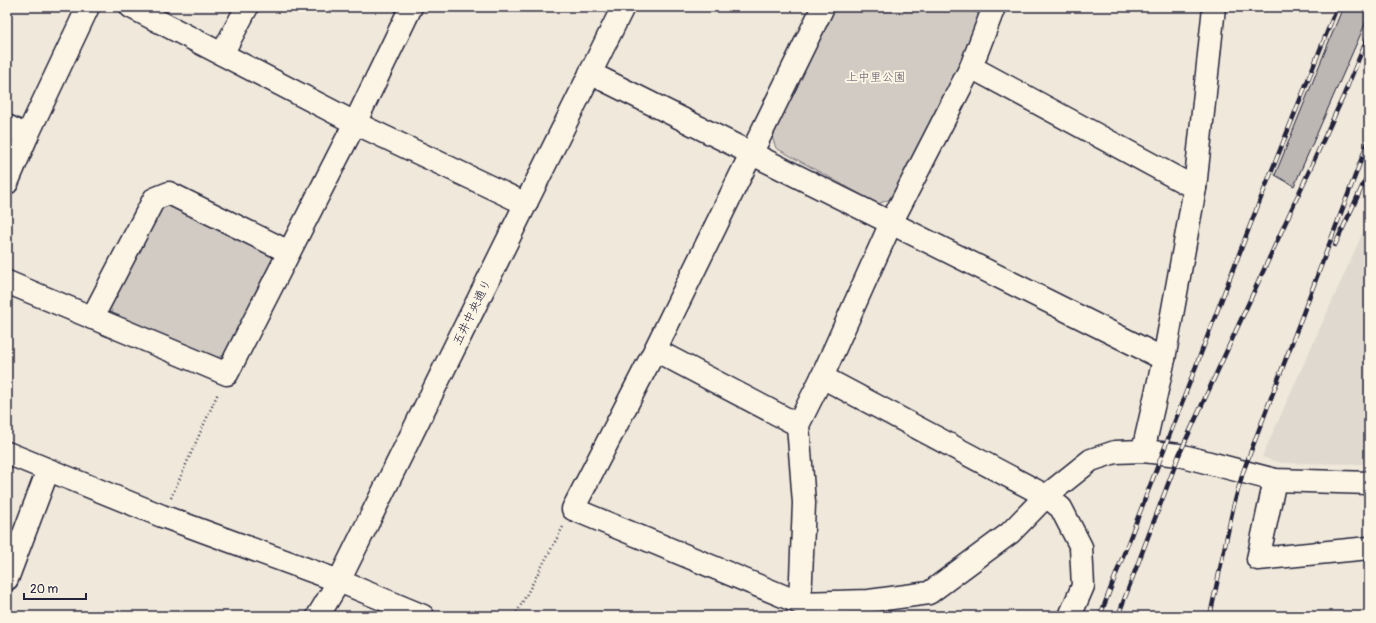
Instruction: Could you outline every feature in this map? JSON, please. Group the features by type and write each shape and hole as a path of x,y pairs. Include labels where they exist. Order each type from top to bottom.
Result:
{"street":[{"path":"7,183 27,136 88,7"},
{"path":"130,7 355,123 526,204"},
{"path":"222,54 247,7"},
{"path":"7,282 227,374 355,123 411,7"},
{"name":"五井中央通り","path":"318,616 339,581 623,7"},
{"path":"823,7 654,350 573,509 800,604 871,608 929,593 1010,533 1046,496 1092,460 1102,455 1114,452 1143,451 1179,455 1275,480 1369,483"},
{"path":"800,604 804,503 798,425 822,378 891,223 971,67 994,7"},
{"path":"1143,451 1164,359 1195,188 1214,7"},
{"path":"971,67 1195,188"},
{"path":"590,73 1164,359"},
{"path":"7,126 27,136"},
{"path":"92,318 154,199 169,193 289,252"},
{"path":"654,350 798,425"},
{"path":"822,378 1046,496 1061,508 1081,547 1083,586 1070,616"},
{"path":"7,453 162,516 339,581 423,616"},
{"path":"7,579 48,470"},
{"path":"1275,480 1258,558 1369,548"}],"path":[{"path":"162,516 227,374"},
{"path":"515,616 573,509"}],"shaded area":[{"path":"1369,219 1369,464 1281,463 1262,457"}],"green space":[{"name":"上中里公園","path":"833,7 973,7 981,20 895,197 878,204 776,148 771,134"},
{"path":"173,204 273,254 275,264 226,355 216,358 114,316 108,303 157,210"}],"building":[{"path":"1343,7 1369,7 1369,15 1294,186 1275,175"}],"railway":[{"path":"1100,616 1251,223 1337,7"},
{"path":"1118,616 1179,455 1343,97 1369,34"},
{"path":"1210,616 1233,508 1243,472 1369,139"},
{"path":"1335,245 1369,172"}]}
